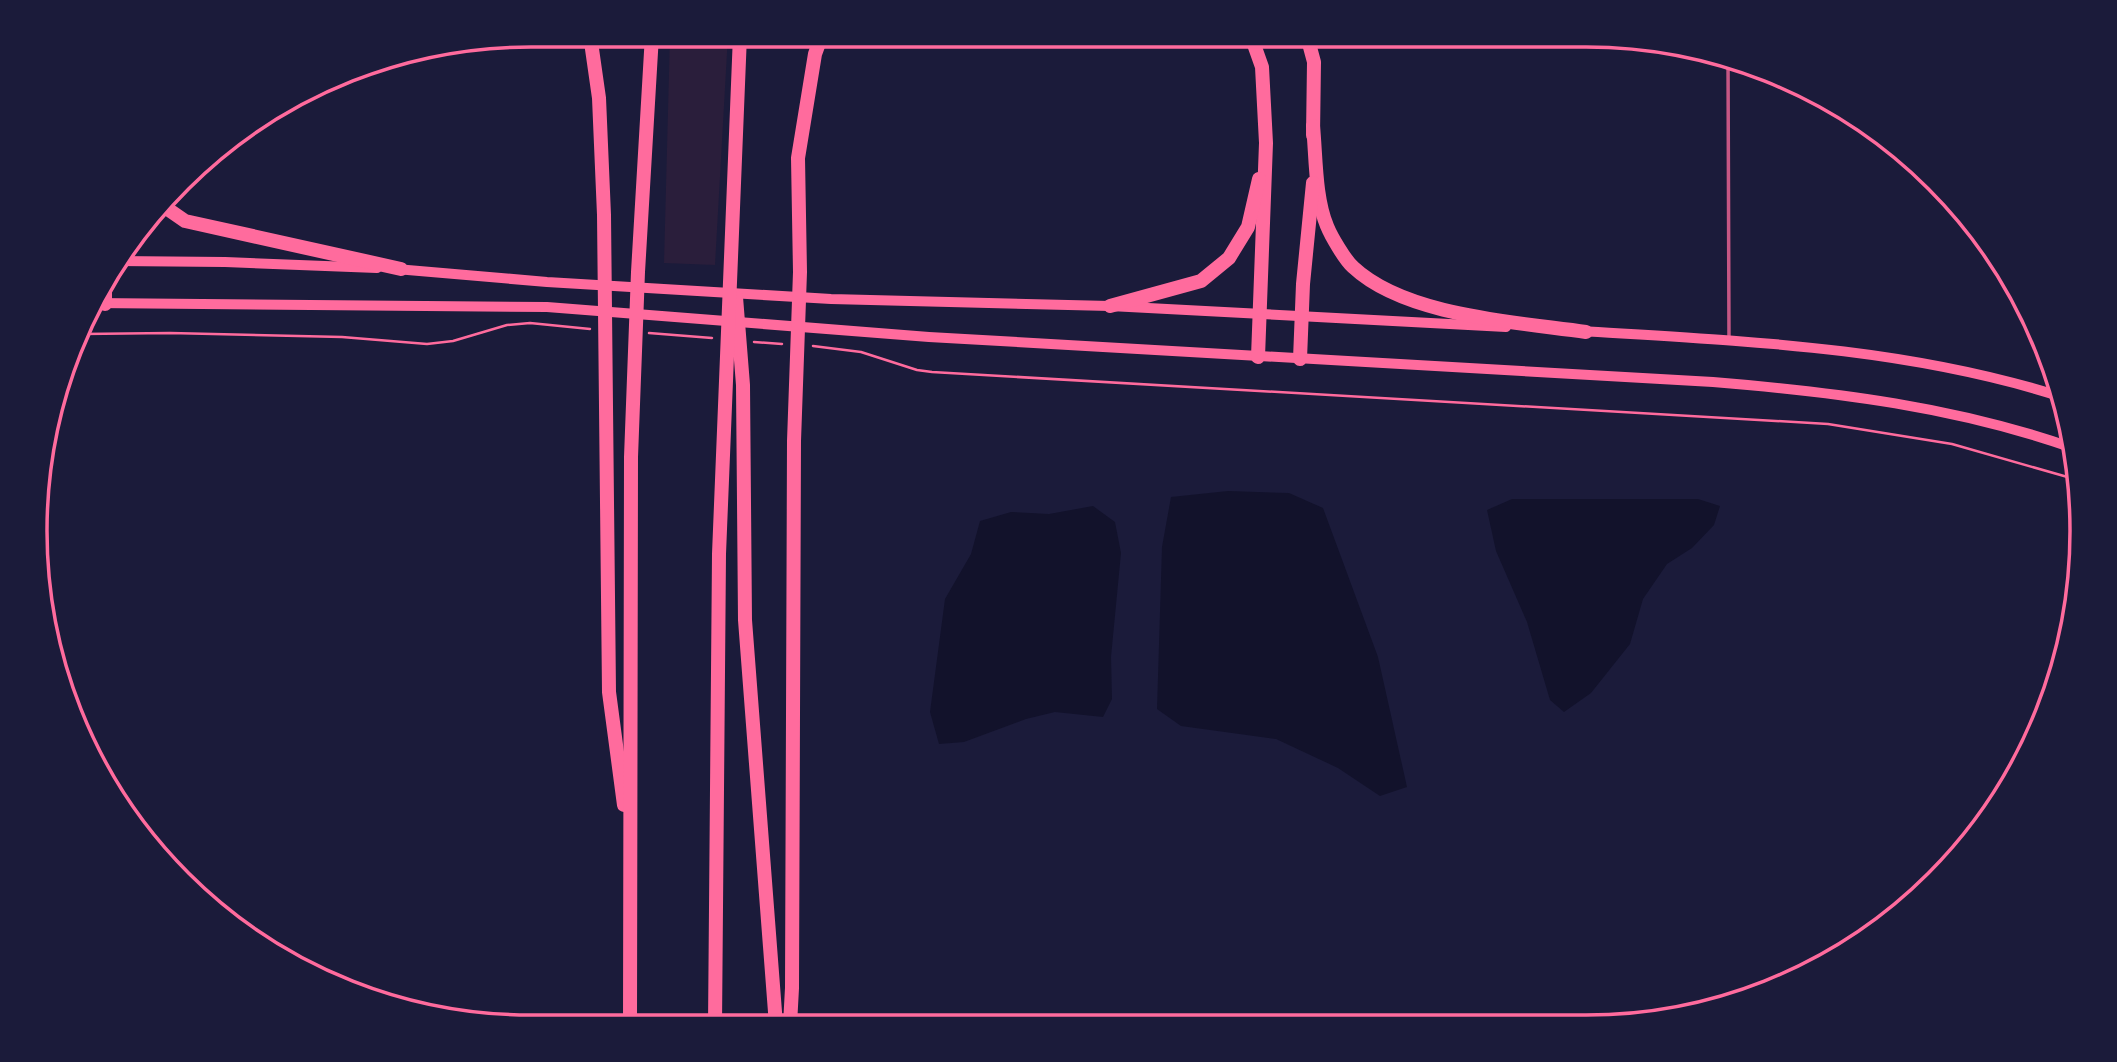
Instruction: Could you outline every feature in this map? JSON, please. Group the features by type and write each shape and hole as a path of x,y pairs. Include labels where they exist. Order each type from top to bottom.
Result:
{"highway":[{"path":"592,47 599,98 604,215 609,692 631,861"},
{"path":"630,1015 631,457 638,272 651,47"},
{"path":"715,1015 719,554 739,47"},
{"path":"790,1015 794,441 800,272 798,158 818,47"},
{"path":"1255,47 1262,67 1266,143 1258,357"},
{"path":"1300,359 1300,317 1313,181 1314,62 1310,47"},
{"path":"1313,126 1327,226 1352,266 1392,293 1458,313 1586,332"},
{"path":"1110,306 1200,281 1230,258 1248,227 1266,143"},
{"path":"169,210 185,221 401,270"},
{"path":"730,231 743,385 743,533 748,668 775,1015"}],"main road":[{"path":"130,261 225,262 401,270 547,282 831,299 1110,306 1586,332 1830,349 1897,358 1974,373 2049,394"},
{"path":"104,303 547,307 829,329 1811,390 1920,406 2001,425 2061,444"}],"lane":[{"path":"1728,69 1729,342"}],"path":[{"path":"89,334 342,337 439,344 507,325 592,329"},
{"path":"647,333 716,338"},
{"path":"743,341 784,344"},
{"path":"812,346 861,352 917,370 932,372 1828,424 1952,444 2067,477"}],"shaded area":[{"path":"670,47 727,47 715,265 664,263"},
{"path":"1228,491 1289,493 1323,508 1378,657 1407,787 1380,796 1338,768 1276,739 1181,726 1157,709 1162,547 1171,497"},
{"path":"1512,499 1698,499 1720,506 1714,525 1692,548 1667,564 1643,599 1630,644 1591,693 1564,712 1550,700 1527,622 1496,551 1487,510"},
{"path":"1093,506 1115,522 1121,553 1111,657 1112,699 1103,717 1055,712 1026,719 964,742 939,744 930,712 945,599 971,554 980,521 1011,512 1049,514"}]}
